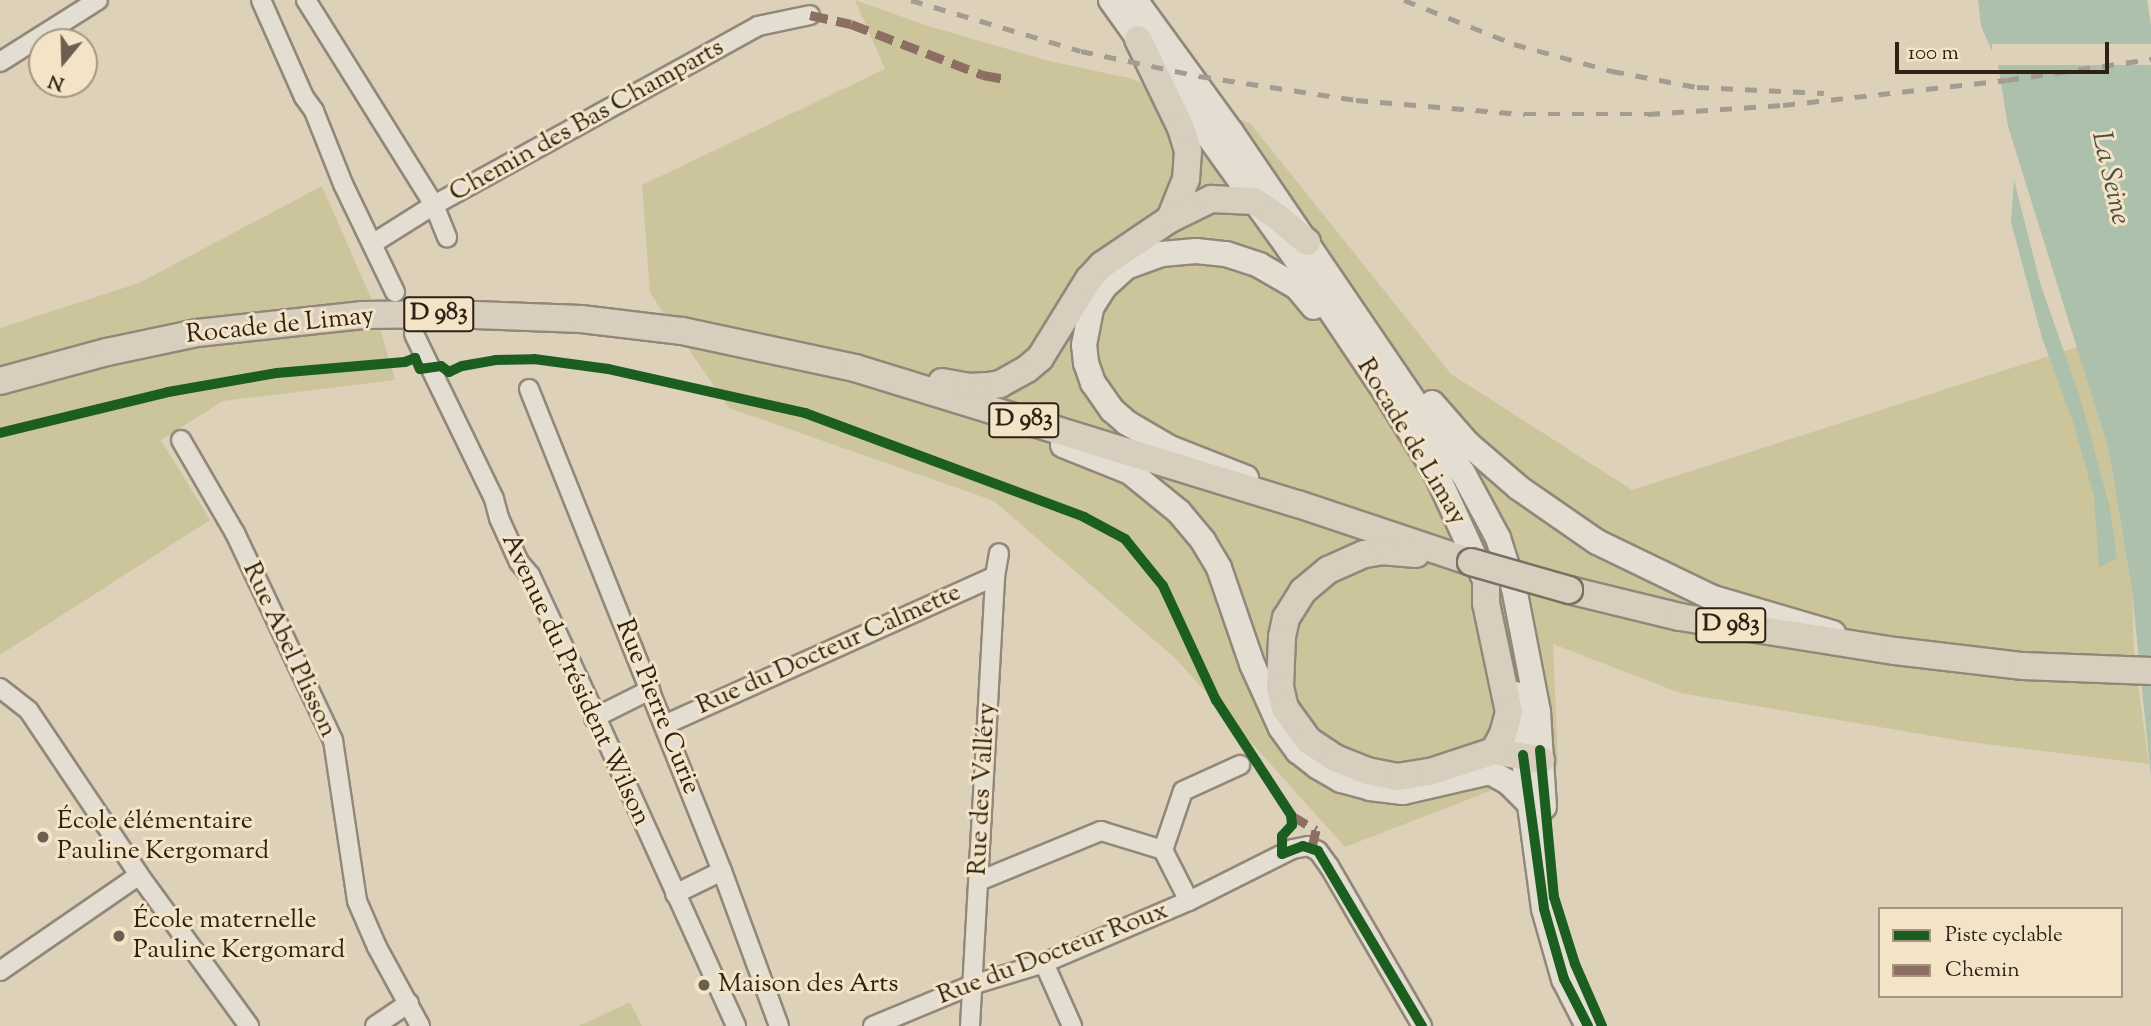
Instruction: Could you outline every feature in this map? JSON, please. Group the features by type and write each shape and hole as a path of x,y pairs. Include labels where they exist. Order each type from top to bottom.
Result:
{"main road":[{"name":"Rocade de Limay","path":"1111,0 1386,393 1436,473 1486,584 1512,672 1531,757 1554,897 1575,964 1602,1026"},
{"name":"Rocade de Limay","path":"1135,0 1307,242 1463,473 1497,538 1517,602 1538,712 1527,802 1544,909 1564,979 1588,1026"},
{"path":"1138,39 1181,128 1188,151 1186,179 1170,219"},
{"path":"855,368 969,387 1000,384 1014,378 1040,358 1089,279 1102,265 1170,219 1211,199 1254,201 1307,242"},
{"path":"1298,504 1235,472 1170,448 1127,423 1112,410 1093,383 1084,345 1091,307 1104,287 1126,268 1161,254 1196,251 1221,253 1259,265 1297,287 1386,393"},
{"path":"1336,286 1467,443 1565,522 1597,542 1713,598 1895,651"},
{"name":"Rocade de Limay","path":"0,381 107,352 197,333 363,315 449,314 581,319 681,331 855,368"},
{"name":"D 983","path":"855,368 1298,504 1466,560 1569,590 1680,617 1895,651 2023,666 2151,671"},
{"path":"953,399 1012,428 1094,455 1130,472 1179,512 1203,541 1219,568 1252,664 1281,728 1298,751 1341,780 1360,786 1403,792 1492,762 1509,712 1486,603 1486,584"},
{"path":"1466,560 1384,551 1341,562 1312,580 1294,601 1286,618 1280,687 1285,708 1308,740 1335,758 1367,771 1397,777 1531,757"},
{"path":"1492,762 1527,802"}],"street":[{"path":"261,0 395,292"},
{"path":"306,0 434,205 447,238"},
{"path":"0,62 88,3"},
{"name":"Chemin des Bas Champarts","path":"372,244 434,205 758,26 810,15"},
{"name":"Avenue du Président Wilson","path":"414,334 494,499 519,562 530,575 736,1026"},
{"name":"Rue Pierre Curie","path":"529,389 722,871 779,1026"},
{"name":"Rue Abel Plisson","path":"181,440 235,533 333,740 357,901 377,947 420,1026"},
{"name":"Rue des Valléry","path":"970,1026 995,576 999,553"},
{"name":"Rue du Docteur Calmette","path":"664,725 887,622 995,576"},
{"path":"0,688 29,711 139,876 249,1026"},
{"path":"594,718 650,690"},
{"path":"1189,901 1163,850 1183,791 1240,765"},
{"path":"979,881 1101,831 1163,850"},
{"name":"Rue du Docteur Roux","path":"873,1026 972,985 1044,963 1189,901 1282,854 1308,846 1318,851 1329,866 1422,1026"},
{"path":"675,894 722,871"},
{"path":"0,971 139,876"},
{"path":"1044,963 1072,1026"},
{"path":"375,1026 409,1003"}],"shaded area":[{"path":"855,0 928,26 1049,61 1129,78 1250,123 1451,374 1632,490 2077,347 2109,451 2132,591 2134,656 2149,764 1968,742 1680,693 1553,644 1558,765 1345,847 1176,659 994,501 729,408 650,293 642,185 885,69"},
{"path":"322,186 371,298 395,380 223,401 161,440 210,520 0,655 0,328 139,283"},
{"path":"630,1002 642,1026 579,1026"}],"water":[{"name":"La Seine","path":"1978,0 2147,0 2151,26 2151,777 2132,591 2109,451 2008,126 1998,65 1981,26"},
{"path":"2014,180 2041,286 2080,397 2110,508 2117,558 2099,568 2094,497 2073,422 2042,338 2011,222"}],"pier":[{"path":"1992,44 2151,44 2151,65 1992,65"}],"railway":[{"path":"911,0 1081,51 1199,76 1356,100 1524,114 1648,114 1783,105 2007,80 2151,59"},
{"path":"1404,0 1514,44 1612,71 1697,87 1824,93"}],"marked path":[{"path":"810,15 851,24 983,75 1006,79"},
{"path":"1291,815 1316,830 1312,847"}],"cycle path":[{"path":"0,433 168,392 277,373 405,362 415,358 420,369 441,366 449,372 462,366 495,360 534,359 608,369 805,413 1084,517 1125,539 1163,586 1216,700 1291,815 1292,825 1282,836 1282,854 1303,846 1318,851 1422,1026"},
{"path":"1540,750 1554,897 1575,964 1602,1026"},
{"path":"1523,755 1544,909 1564,979 1588,1026"}],"place":[{"name":"École élémentaire Pauline Kergomard","path":"43,837"},
{"name":"École maternelle Pauline Kergomard","path":"119,936"},
{"name":"Maison des Arts","path":"704,985"}]}
